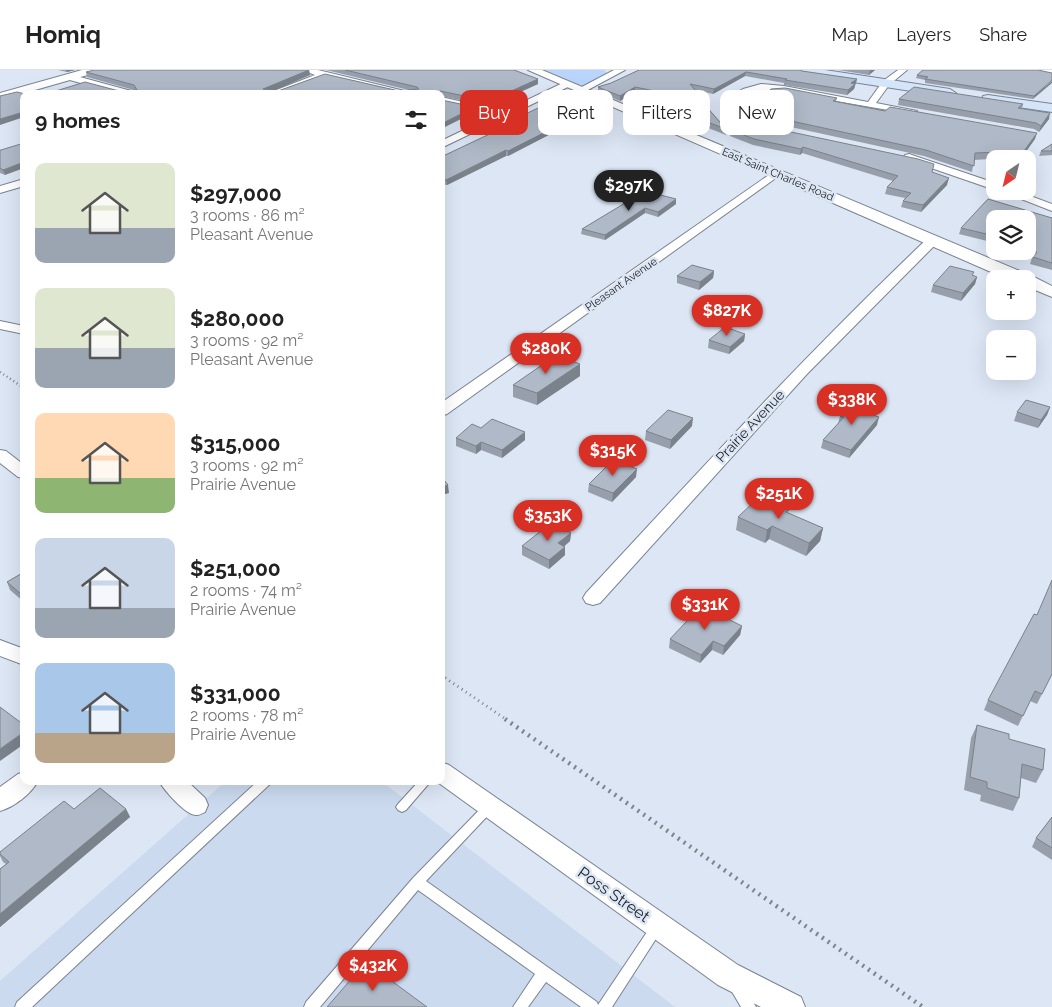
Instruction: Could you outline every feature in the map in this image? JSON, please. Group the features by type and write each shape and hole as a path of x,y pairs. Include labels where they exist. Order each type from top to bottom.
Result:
{"main road":[{"path":"801,70 1051,107"}],"street":[{"path":"24,90 94,70"},
{"path":"306,70 395,90"},
{"name":"East Saint Charles Road","path":"533,70 581,90"},
{"path":"581,90 621,70"},
{"path":"870,105 886,83 903,70"},
{"path":"1040,70 1052,72"},
{"path":"281,90 324,74"},
{"path":"69,77 117,90"},
{"path":"528,103 567,84"},
{"path":"750,90 761,87 789,90"},
{"path":"0,97 20,91"},
{"path":"794,91 928,115"},
{"path":"445,101 460,104"},
{"name":"East Saint Charles Road","path":"613,104 1001,270"},
{"path":"445,142 460,135"},
{"path":"896,155 939,166 986,184"},
{"name":"Pleasant Avenue","path":"445,407 776,173"},
{"path":"0,190 20,183"},
{"path":"1030,200 1052,208"},
{"name":"Prairie Avenue","path":"593,598 751,423 894,277 933,240"},
{"path":"1036,285 1052,292"},
{"path":"0,324 20,329"},
{"path":"0,455 20,469"},
{"path":"0,648 20,656"},
{"name":"Poss Street","path":"445,775 728,975 791,1007"},
{"path":"0,801 21,785"},
{"path":"174,785 196,805"}],"lane":[{"path":"22,1007 262,785"},
{"path":"402,807 422,785"},
{"path":"311,1007 416,882 490,806"},
{"path":"416,882 592,1007"},
{"path":"604,1007 658,925"},
{"path":"520,1007 544,973"},
{"path":"728,975 749,1007"}],"path":[{"path":"0,372 20,385"},
{"path":"445,678 923,1007"}],"shaded area":[{"path":"540,70 604,70 608,74 583,85 573,84"},
{"path":"221,785 386,785 675,1007 0,1007 0,981"}],"building":[{"path":"94,70 309,70 263,89 270,90 137,90 134,85 86,72"},
{"path":"345,70 514,70 538,79 514,90 460,90 460,95 445,92 445,90 409,90 419,89"},
{"path":"639,70 800,70 857,79 851,83 855,84 848,90 746,72 714,89 690,84 695,90 650,90 635,87 630,90 623,90 623,94 620,96 613,93 613,90 605,90 598,87"},
{"path":"923,70 1038,70 1052,73 1052,80 1034,96 925,79 928,77 917,75"},
{"path":"325,74 395,90 281,90"},
{"path":"85,82 115,90 59,90"},
{"path":"914,87 1023,104 1018,108 1050,113 1041,126 1036,123 899,99"},
{"path":"785,88 837,98 833,101 885,111 890,107 1037,133 1025,150 986,150 986,153 975,153 974,166 926,150 794,122 794,90 771,89"},
{"path":"20,93 20,113 0,119 0,96"},
{"path":"445,101 460,104 460,114 445,122"},
{"path":"538,108 539,135 445,180 445,155 488,135 528,135 528,113"},
{"path":"710,111 720,122 720,127 710,123"},
{"path":"794,133 918,159 934,164 932,172 949,178 923,205 903,201 911,193 887,187 898,176 803,147 801,149 744,135 794,135"},
{"path":"20,144 20,164 3,170 0,168 0,150"},
{"path":"1052,144 1052,151 1041,151"},
{"path":"645,191 676,199 658,212 645,208 605,235 582,229"},
{"path":"987,200 1025,210 986,210 986,234 961,228"},
{"path":"1036,213 1052,218 1052,263 1036,258"},
{"path":"692,265 714,271 700,282 677,276"},
{"path":"950,266 974,272 972,275 977,277 963,293 933,285"},
{"path":"725,327 745,334 730,347 709,340"},
{"path":"561,357 580,364 537,393 513,385 542,365 546,367"},
{"path":"1026,400 1050,407 1041,420 1017,412"},
{"path":"852,402 873,410 870,414 879,417 851,450 823,440 844,417 840,416"},
{"path":"668,410 693,418 671,440 646,431"},
{"path":"492,419 525,432 502,450 481,442 476,446 456,438 472,424 481,428"},
{"path":"613,460 637,469 613,493 589,484"},
{"path":"759,497 789,510 786,512 823,528 809,543 772,526 767,530 738,517"},
{"path":"551,523 571,533 558,543 565,547 549,560 522,546"},
{"path":"20,574 20,593 7,582"},
{"path":"1052,580 1052,674 1042,694 1035,691 1023,716 988,700 1034,614 1037,615"},
{"path":"701,606 742,626 724,646 713,641 701,655 670,639"},
{"path":"0,707 20,722 20,735 0,749"},
{"path":"977,725 1009,734 1009,739 1045,749 1043,770 1022,764 1019,798 987,788 987,782 970,777"},
{"path":"100,788 126,809 0,914 0,869 9,862 0,852 64,801 74,809"},
{"path":"1052,817 1052,848 1036,838"},
{"path":"366,962 427,1007 327,1007"}]}
